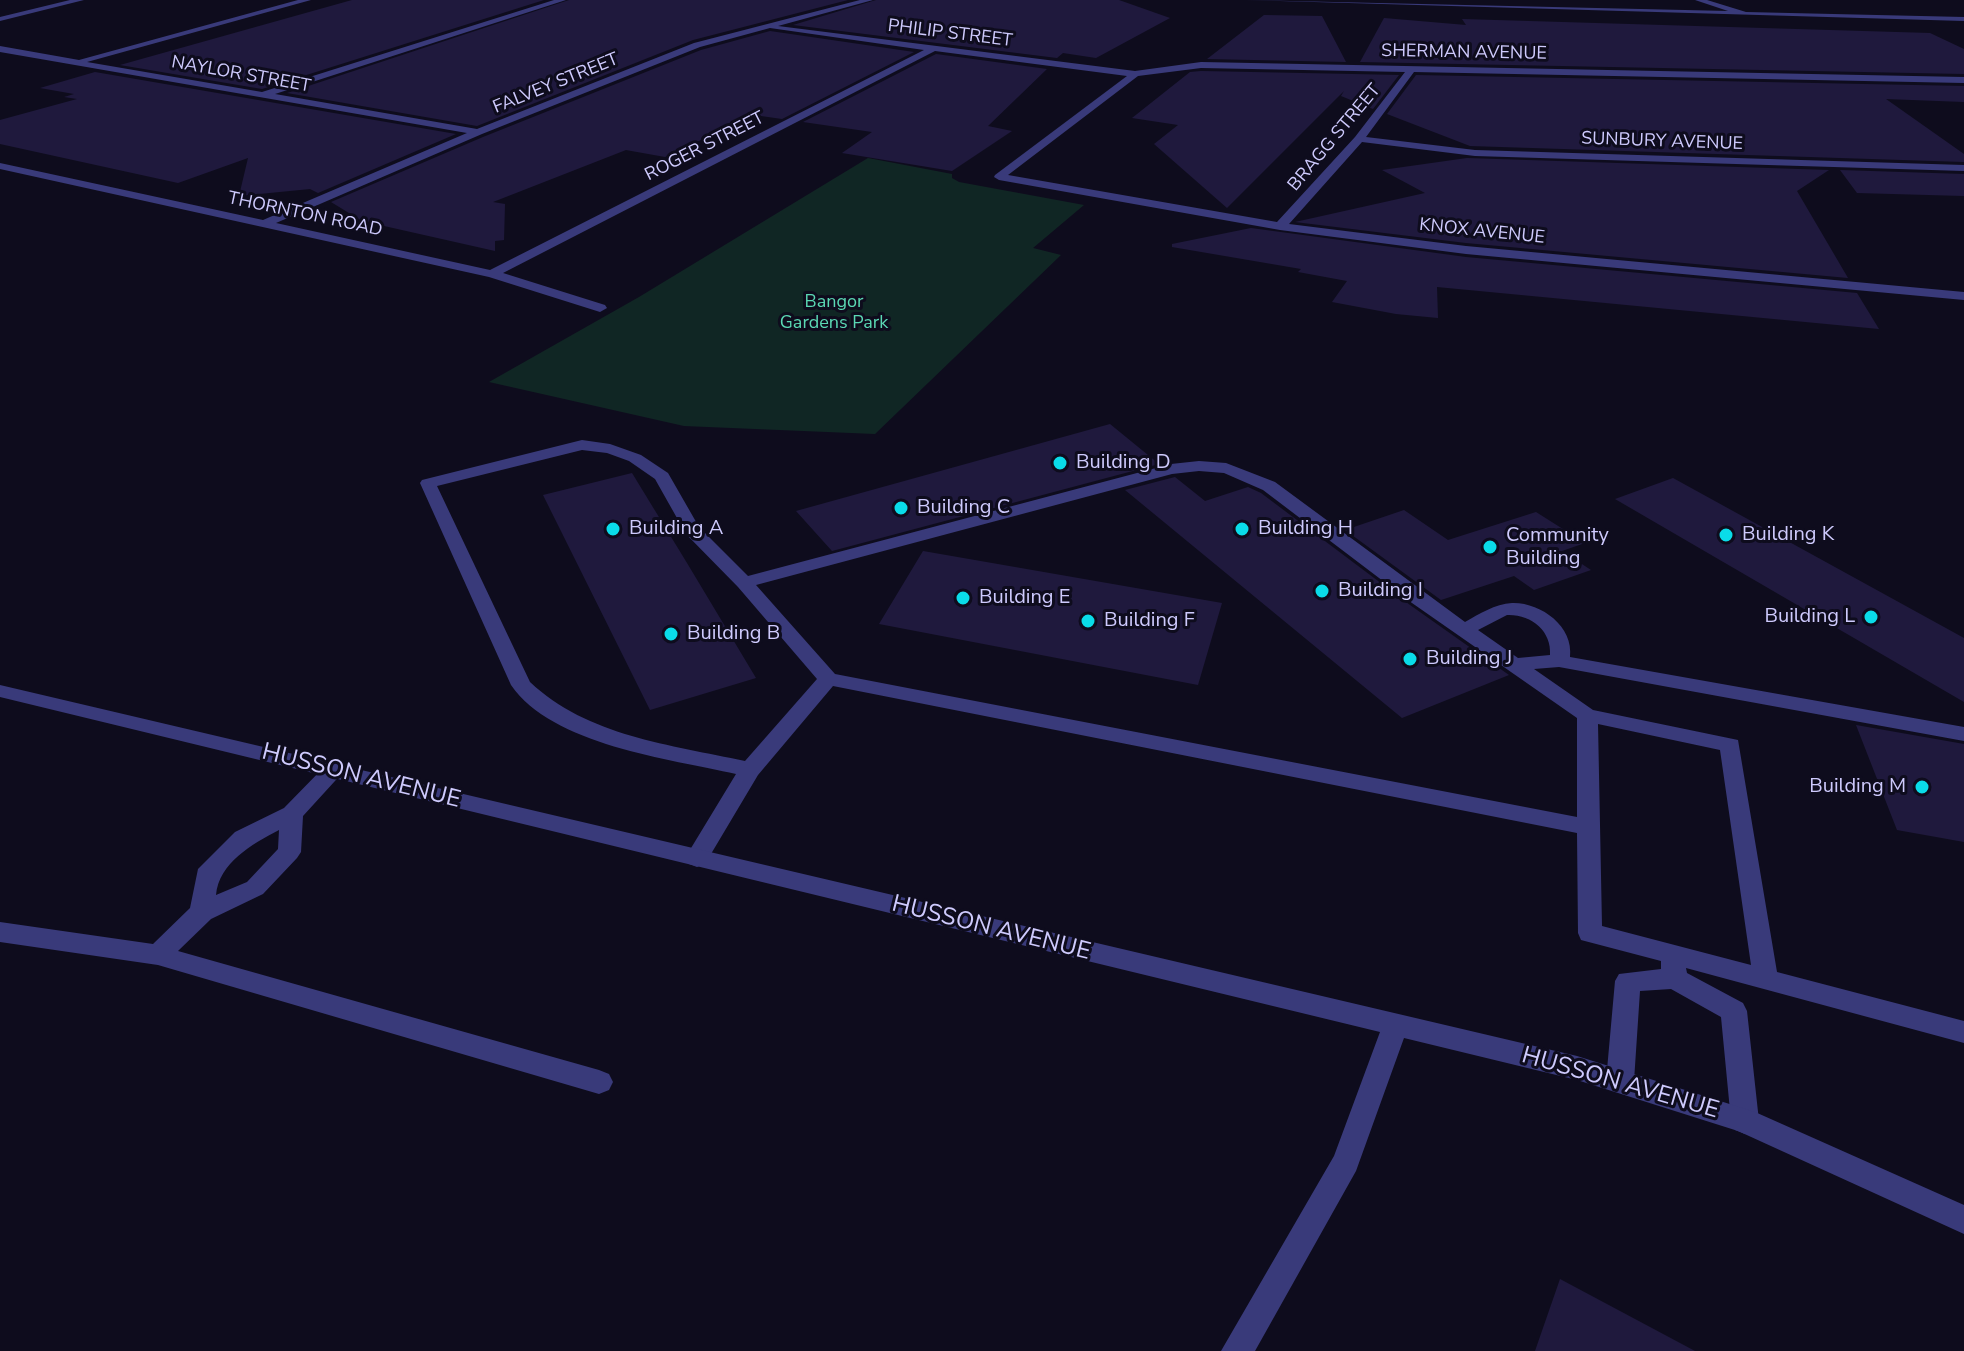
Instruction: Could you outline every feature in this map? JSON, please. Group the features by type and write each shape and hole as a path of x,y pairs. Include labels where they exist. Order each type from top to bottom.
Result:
{"street":[{"path":"0,19 80,0"},
{"path":"76,62 307,0"},
{"path":"262,95 562,0"},
{"name":"FALVEY STREET","path":"264,224 478,132 697,45 869,0"},
{"path":"1250,0 1964,19"},
{"path":"1699,0 1745,14"},
{"name":"PHILIP STREET","path":"760,27 1135,74"},
{"name":"ROGER STREET","path":"492,274 934,48"},
{"name":"NAYLOR STREET","path":"0,49 478,132"},
{"name":"SHERMAN AVENUE","path":"999,177 1135,74 1201,65 1964,80"},
{"name":"BRAGG STREET","path":"1280,226 1359,139 1412,68"},
{"name":"SUNBURY AVENUE","path":"1359,139 1475,153 1964,168"},
{"name":"THORNTON ROAD","path":"0,166 492,274 600,308"},
{"name":"KNOX AVENUE","path":"999,177 1280,226 1466,250 1964,296"},
{"path":"750,770 601,734 565,719 533,700 521,685 428,483 582,445 610,449 635,458 662,476 692,530 744,583 828,679 1588,827"},
{"path":"744,583 1171,469 1199,466 1226,468 1269,486 1464,630 1587,715 1730,745 1766,980"},
{"path":"1464,630 1511,609 1529,612 1549,625 1560,638 1562,653 1559,661"},
{"path":"1514,664 1559,661 1964,734"},
{"path":"697,858 750,770 828,679"},
{"name":"HUSSON AVENUE","path":"0,691 1395,1027 1577,1068 1745,1121 1964,1220"},
{"path":"1587,715 1590,933 1674,966 1766,980 1964,1032"},
{"path":"202,912 206,875 243,838 292,814 334,770"},
{"path":"158,955 202,912 255,888 289,852 292,814"},
{"path":"0,932 158,955 599,1082"},
{"path":"1620,1081 1628,981 1674,966"},
{"path":"1674,966 1734,1011 1745,1121"},
{"path":"1237,1351 1346,1162 1395,1027"}],"green space":[{"name":"Bangor Gardens Park","path":"868,158 952,174 952,178 959,182 1084,205 1033,248 1061,255 875,434 684,426 489,382 639,297"}],"building":[{"path":"352,0 544,0 262,89 120,65"},
{"path":"569,0 848,0 693,40 477,126 287,93"},
{"path":"876,0 1119,0 1170,18 1096,58 1063,53 1057,58 793,25"},
{"path":"1264,15 1322,16 1346,62 1207,59"},
{"path":"1384,18 1466,25 1462,19 1930,33 1964,49 1964,74 1360,62"},
{"path":"770,31 914,52 782,119 754,115 665,157 626,150 493,202 505,204 504,240 495,241 495,251 362,221 331,202 701,50"},
{"path":"936,54 1047,69 988,126 1012,131 952,171 842,153 872,132 803,122"},
{"path":"95,72 456,134 318,193 310,189 239,196 248,158 178,183 0,144 0,120 77,99 64,97 74,94 40,88"},
{"path":"1190,72 1399,75 1373,109 1341,96 1344,91 1227,208 1154,144 1178,125 1132,118"},
{"path":"1416,75 1964,86 1964,102 1886,99 1964,154 1964,162 1470,146 1387,114"},
{"path":"1467,158 1829,170 1797,191 1848,278 1466,243 1295,222 1425,193 1382,170"},
{"path":"1840,170 1964,174 1964,196 1857,193"},
{"path":"1251,228 1466,257 1857,293 1879,329 1437,287 1438,318 1396,314 1332,302 1347,281 1298,272 1301,269 1172,247 1172,244"},
{"path":"1110,424 1159,464 832,551 796,511"},
{"path":"632,473 756,678 650,710 543,495"},
{"path":"1175,477 1205,501 1248,487 1261,493 1509,675 1402,718 1125,490"},
{"path":"1673,478 1964,638 1964,702 1615,499"},
{"name":"Community Building","path":"1404,510 1448,540 1536,512 1585,543 1562,551 1591,570 1534,590 1514,576 1441,600 1345,530"},
{"path":"923,551 1222,603 1198,685 879,624"},
{"name":"Building M","path":"1856,725 1964,744 1964,842 1897,830"},
{"path":"1560,1279 1695,1351 1535,1351"}],"place":[{"name":"Building D","path":"1060,463"},
{"name":"Building C","path":"901,508"},
{"name":"Building A","path":"613,529"},
{"name":"Building H","path":"1242,529"},
{"name":"Building K","path":"1726,535"},
{"name":"Community Building","path":"1490,547"},
{"name":"Building I","path":"1322,591"},
{"name":"Building E","path":"963,598"},
{"name":"Building L","path":"1871,617"},
{"name":"Building F","path":"1088,621"},
{"name":"Building B","path":"671,634"},
{"name":"Building J","path":"1410,659"},
{"name":"Building M","path":"1922,787"}]}
